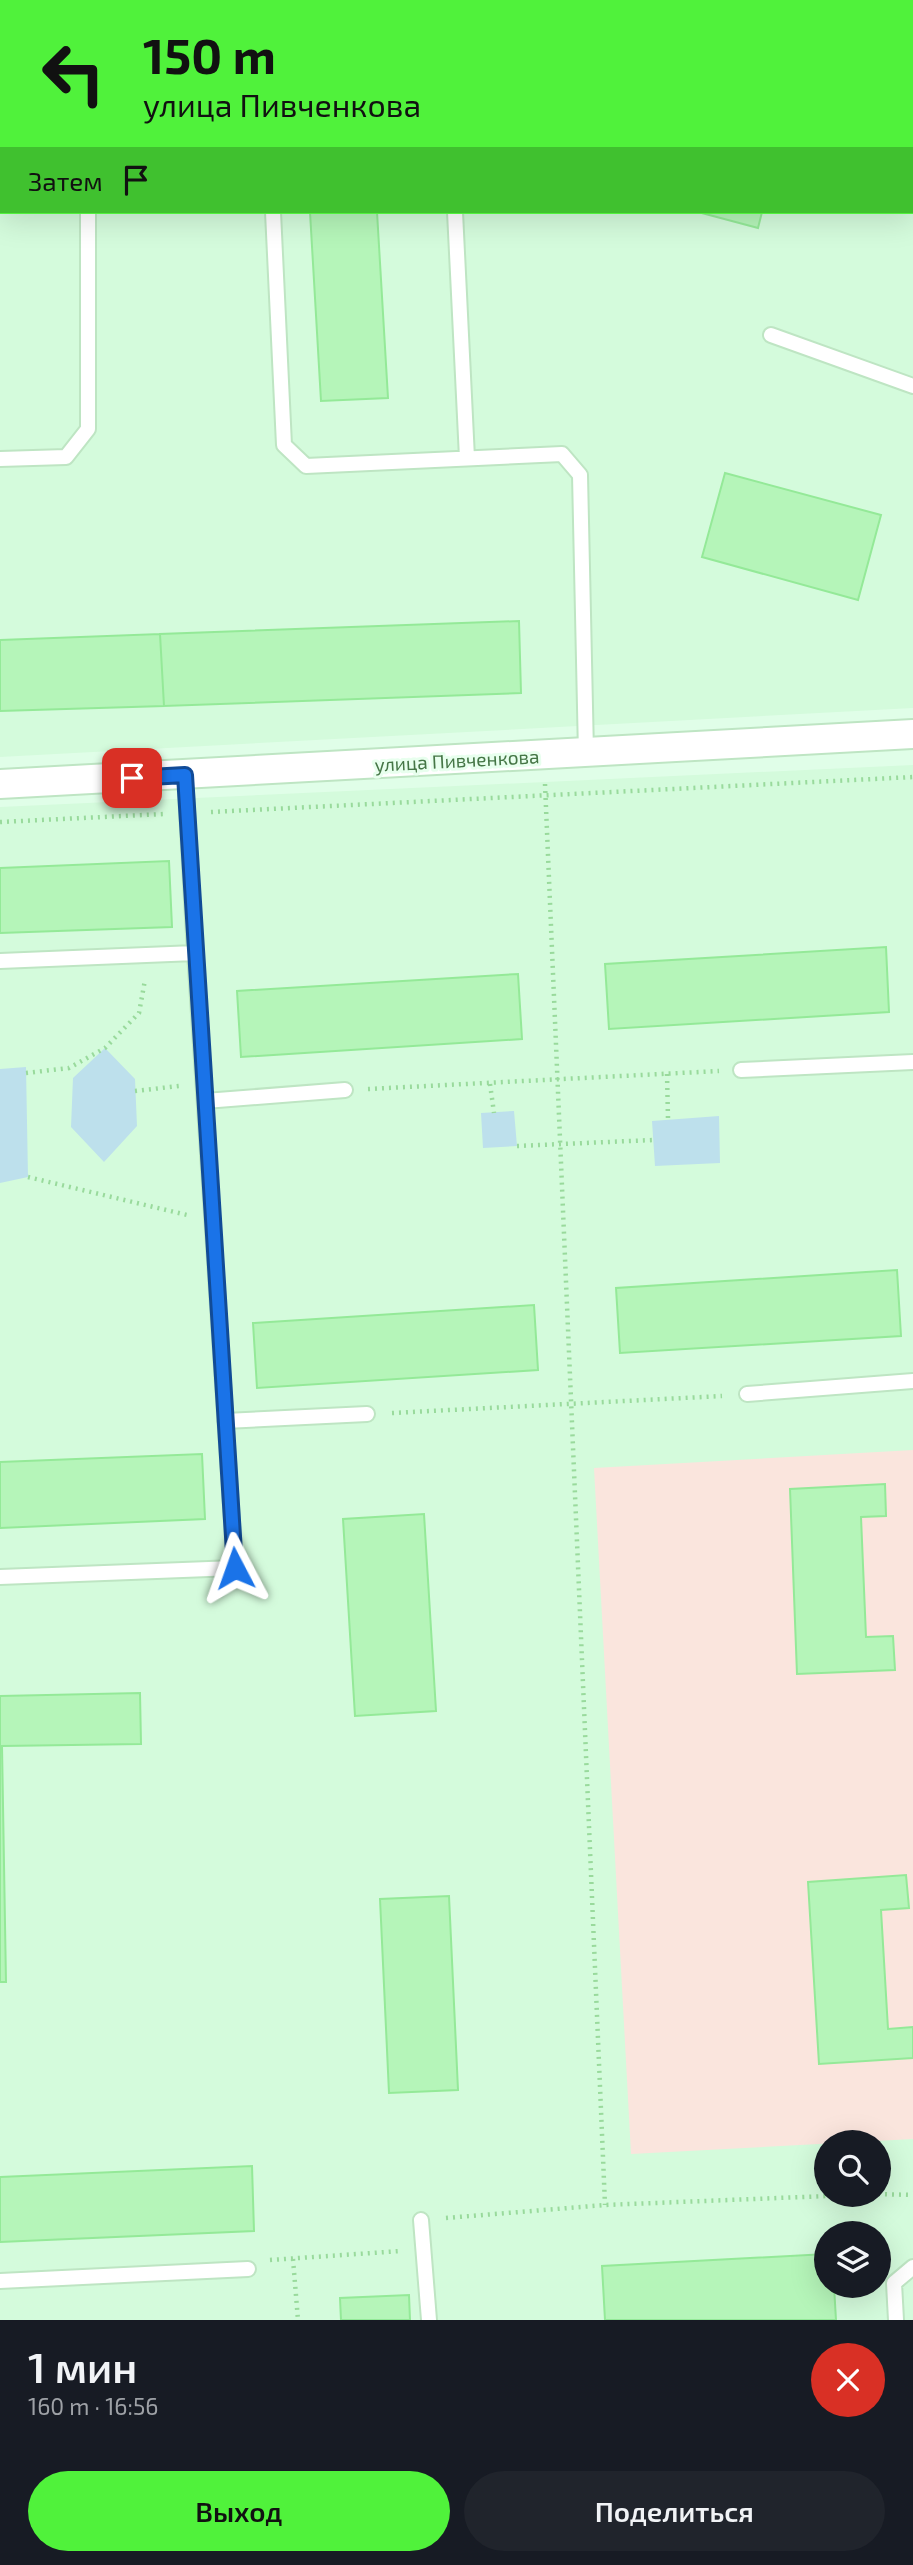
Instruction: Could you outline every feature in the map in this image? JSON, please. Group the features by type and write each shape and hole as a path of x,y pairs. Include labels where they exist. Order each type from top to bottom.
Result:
{"street":[{"name":"улица Пивченкова","path":"0,784 913,734"}],"lane":[{"path":"0,460 66,457 88,429 88,214"},
{"path":"273,214 284,445 306,466 562,454 580,475 586,753"},
{"path":"455,214 467,458"},
{"path":"771,335 913,386"},
{"path":"0,1577 235,1568 185,775"},
{"path":"0,961 195,953"},
{"path":"741,1070 913,1062"},
{"path":"205,1101 345,1090"},
{"path":"747,1394 913,1381"},
{"path":"225,1421 367,1414"},
{"path":"421,2220 429,2320"},
{"path":"896,2320 894,2283 913,2267"},
{"path":"0,2281 247,2269"}],"path":[{"path":"544,755 605,2205"},
{"path":"0,822 913,777"},
{"path":"26,1073 69,1068 105,1048 139,1013 150,955"},
{"path":"345,1090 741,1070"},
{"path":"667,1074 668,1119"},
{"path":"135,1091 204,1083"},
{"path":"490,1084 494,1113"},
{"path":"517,1146 653,1140"},
{"path":"28,1177 212,1221"},
{"path":"367,1414 747,1394"},
{"path":"891,2194 913,2195"},
{"path":"421,2220 605,2205 814,2197"},
{"path":"275,2260 423,2249"},
{"path":"293,2259 298,2320"}],"shaded area":[{"path":"0,214 913,214 913,708 0,757"},
{"path":"913,765 913,2320 0,2320 0,807"},
{"path":"105,1048 135,1079 137,1126 104,1162 71,1127 73,1078"},
{"path":"26,1067 28,1177 0,1183 0,1069"},
{"path":"514,1111 517,1146 483,1148 481,1113"},
{"path":"719,1116 720,1163 655,1166 652,1121"},
{"path":"913,1450 913,2139 891,2140 891,2130 814,2130 814,2144 631,2154 594,1468"}],"building":[{"path":"310,214 377,214 388,398 321,401"},
{"path":"706,214 762,214 758,228"},
{"path":"725,473 881,515 858,600 702,557"},
{"path":"519,621 521,693 164,706 160,634"},
{"path":"160,634 164,706 0,711 0,640"},
{"path":"169,861 172,927 0,933 0,868"},
{"path":"886,947 889,1012 609,1029 605,964"},
{"path":"518,974 522,1039 241,1057 237,991"},
{"path":"897,1270 901,1336 620,1353 616,1288"},
{"path":"534,1305 538,1370 257,1388 253,1323"},
{"path":"202,1454 205,1519 0,1528 0,1462"},
{"path":"885,1484 886,1516 861,1517 866,1637 893,1636 895,1670 797,1674 790,1489"},
{"path":"424,1514 436,1711 355,1716 343,1519"},
{"path":"140,1693 141,1744 2,1746 6,1982 0,1982 0,1696"},
{"path":"906,1875 909,1908 881,1910 888,2029 913,2027 913,2058 819,2064 808,1882"},
{"path":"449,1896 458,2090 389,2093 380,1899"},
{"path":"252,2166 254,2231 0,2242 0,2177"},
{"path":"814,2255 814,2298 835,2298 836,2320 605,2320 602,2266"},
{"path":"409,2295 410,2320 341,2320 340,2298"}],"route":[{"path":"132,778 185,775 235,1568"}]}
